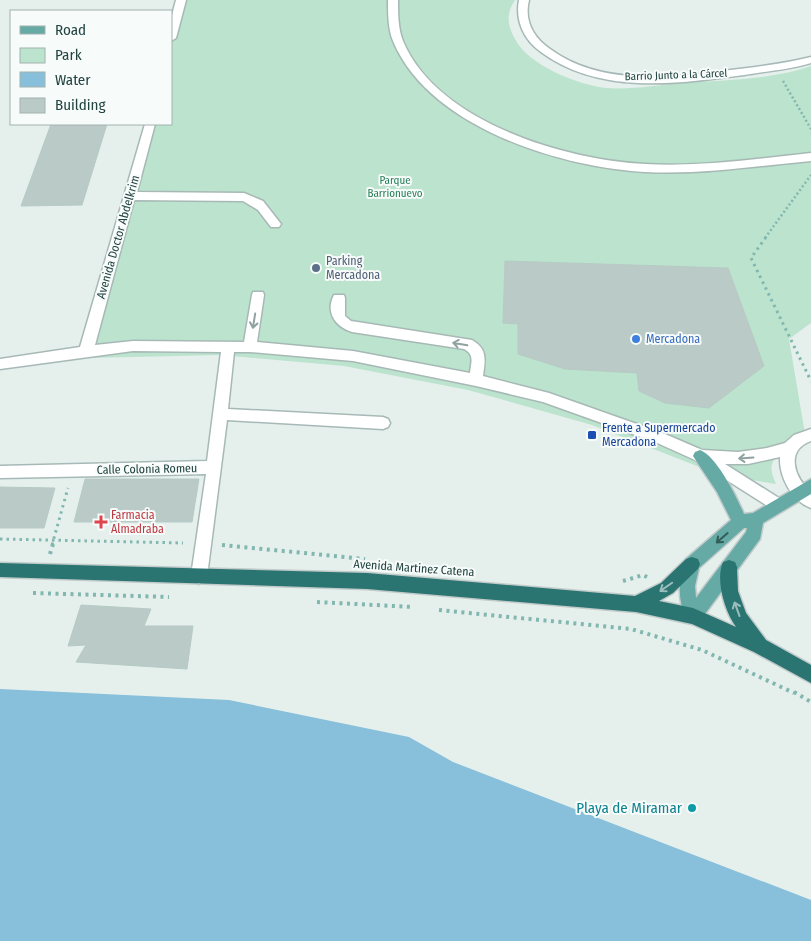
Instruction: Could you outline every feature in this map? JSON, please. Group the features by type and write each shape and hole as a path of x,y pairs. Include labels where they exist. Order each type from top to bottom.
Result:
{"highway":[{"path":"636,604 667,588 692,564"},
{"path":"729,567 730,591 739,616 760,646"},
{"name":"Avenida Martinez Catena","path":"0,570 428,584 636,604 692,616 760,646 811,674"}],"main road":[{"path":"700,456 732,501 740,522"},
{"path":"692,616 687,586 692,564 740,522 756,519 777,505 807,493"},
{"path":"692,616 754,534 756,519"}],"street":[{"path":"172,34 181,0"},
{"path":"393,0 394,23 398,41 420,75 442,96 472,117 528,144 586,160 643,168 694,168 811,157"},
{"name":"Barrio Junto a la Cárcel","path":"524,0 523,18 528,33 534,40 561,61 590,72 639,79 705,76 775,67 811,60"},
{"name":"Avenida Doctor Abdelkrim","path":"86,351 150,125"},
{"path":"131,196 244,197 254,200 261,205 275,224"},
{"path":"250,347 258,295"},
{"path":"339,298 338,317 342,324 466,344 476,349 479,356 476,380"},
{"path":"0,364 133,346 250,347 353,356 476,380 544,397 660,438 700,456 777,505"},
{"path":"214,467 228,347"},
{"path":"220,414 383,423"},
{"path":"807,493 790,478 786,467 790,448 796,441 811,435"},
{"path":"700,456 744,459 759,457 790,448"},
{"name":"Calle Colonia Romeu","path":"0,472 214,467 199,576"}],"path":[{"path":"775,67 811,129"},
{"path":"811,175 751,258 811,381"},
{"path":"53,541 74,470"},
{"path":"282,578 288,551"},
{"path":"313,602 422,608"},
{"path":"432,609 631,629 702,650 794,693"}],"green space":[{"name":"Parque Barrionuevo","path":"181,0 515,0 509,14 509,24 512,34 521,48 542,65 555,72 595,86 635,88 748,79 795,71 811,66 811,323 789,339 806,440 783,452 774,460 772,474 776,484 734,477 702,468 592,425 468,390 344,366 221,355 88,358 102,288 148,125 172,125 172,35"}],"water":[{"path":"0,689 229,700 409,737 453,762 811,900 811,941 0,941"}],"building":[{"path":"51,125 107,125 82,205 21,206"},
{"name":"Mercadona","path":"505,261 728,268 764,366 709,408 665,403 639,391 637,373 565,369 518,354 518,324 503,323"},
{"path":"85,479 199,479 192,522 74,522"},
{"path":"0,487 55,488 44,528 0,528"},
{"path":"81,605 151,609 144,626 193,626 187,669 76,662 86,645 68,646"}],"place":[{"name":"Parking Mercadona","path":"316,268"},
{"name":"Mercadona","path":"636,339"},
{"name":"Frente a Supermercado Mercadona","path":"592,435"},
{"name":"Farmacia Almadraba","path":"101,522"},
{"name":"Playa de Miramar","path":"692,808"}]}
